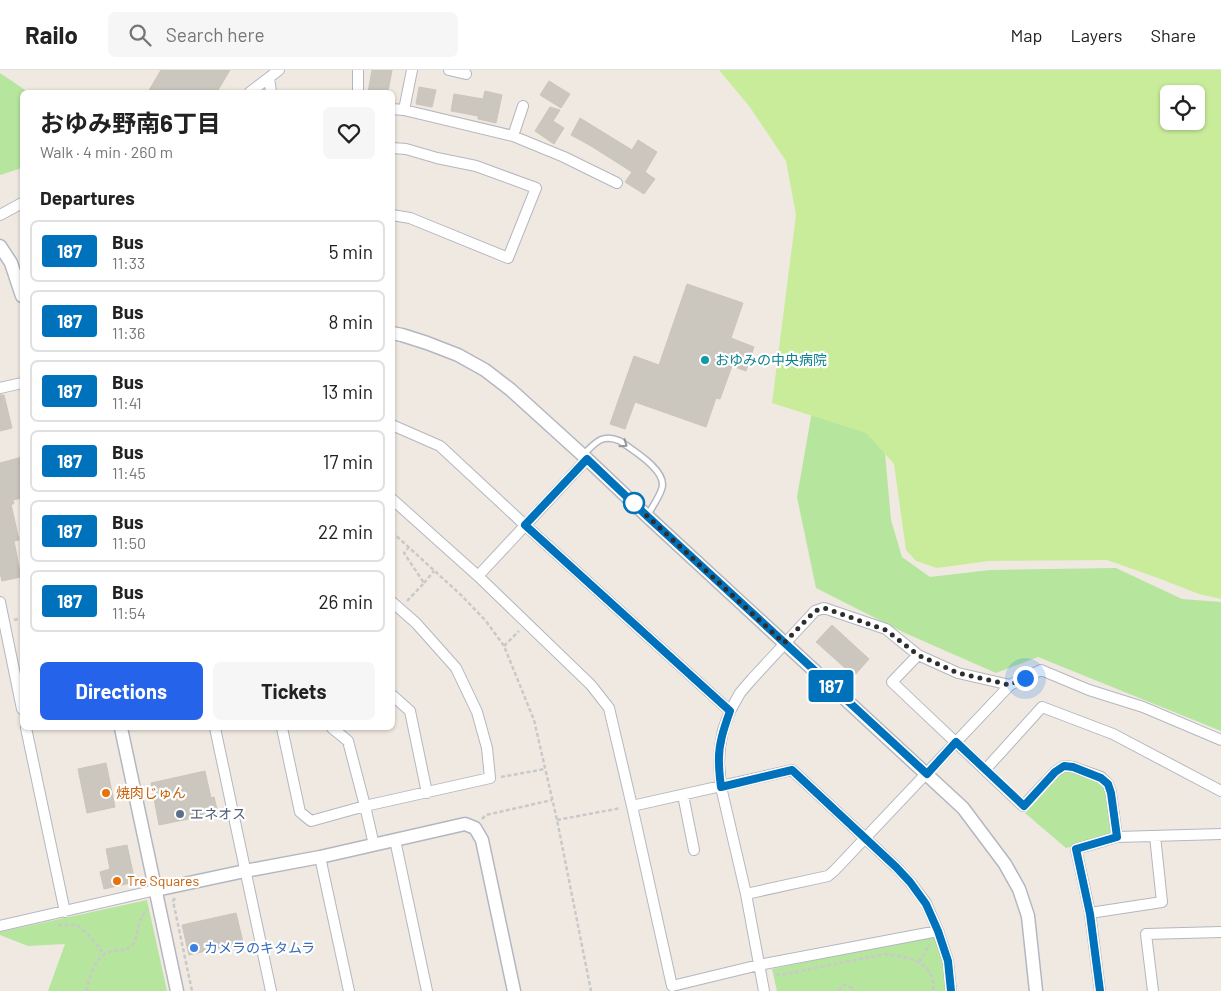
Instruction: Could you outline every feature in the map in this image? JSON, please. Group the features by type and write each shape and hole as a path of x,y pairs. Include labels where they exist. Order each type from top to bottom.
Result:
{"street":[{"path":"253,90 279,70"},
{"path":"358,70 358,90"},
{"path":"404,110 412,70"},
{"path":"449,70 466,74"},
{"path":"269,78 271,90"},
{"path":"514,136 523,106"},
{"path":"395,110 404,110 514,136 564,157 617,183"},
{"path":"395,148 406,149 476,166 536,188 508,258 410,218 395,215"},
{"path":"0,215 20,204"},
{"path":"0,246 11,263 20,290"},
{"path":"395,334 450,352 484,370 511,390 963,808 1006,864 1019,889 1028,916 1036,991"},
{"path":"0,388 20,383"},
{"path":"395,426 440,446 730,711"},
{"path":"478,576 585,457"},
{"path":"395,502 478,576 591,685 609,708 672,986 759,965 938,931"},
{"path":"0,602 2,623 20,700"},
{"path":"282,730 300,812 311,821 365,806 490,778 487,748 477,712 456,668 416,623 396,605"},
{"path":"764,991 746,894 721,787 719,763 723,730 730,711 752,679 815,611 824,608 886,630 918,655 958,673 1010,685"},
{"path":"918,655 892,682 1024,806 1055,772 1064,766 1073,767 1101,778 1108,784 1117,837"},
{"path":"746,894 828,876 1010,685 1041,670 1089,690 1143,707 1221,740"},
{"path":"395,698 410,711 427,793"},
{"path":"985,770 1042,708 1113,734 1221,791"},
{"path":"26,730 65,912"},
{"path":"121,730 177,991"},
{"path":"215,730 271,991"},
{"path":"334,730 348,741 374,844"},
{"path":"632,806 792,770 896,867 926,904 948,961 951,991"},
{"path":"683,795 694,850"},
{"path":"0,926 245,870 320,857 466,824 475,828 482,840 514,991"},
{"path":"1100,991 1090,914 1076,849 1117,837 1221,834"},
{"path":"1090,914 1162,902 1155,836"},
{"path":"395,840 427,991"},
{"path":"320,857 349,991"},
{"path":"1154,991 1146,934 1221,932"}],"lane":[{"path":"585,457 602,438 614,438 655,468 660,476 662,487 647,516"}],"path":[{"path":"395,535 461,595 486,621 504,646 534,720 557,820 591,991"},
{"path":"409,547 404,553 424,583"},
{"path":"396,605 424,583 435,571"},
{"path":"504,646 526,623"},
{"path":"490,778 545,769"},
{"path":"475,828 486,815 552,800"},
{"path":"557,820 632,806"},
{"path":"87,991 93,969 104,954 117,949 126,950 135,942 139,922 146,910 159,904 173,901 178,895"},
{"path":"173,901 192,991"},
{"path":"54,914 56,924 77,925 88,934 104,954"},
{"path":"919,962 938,931"},
{"path":"759,965 780,975 885,954 908,958 928,968 932,974 933,991"},
{"path":"839,991 842,986 846,985 852,988 853,991"}],"green space":[{"path":"719,70 1221,70 1221,599 1199,594 1107,560 989,561 937,568 916,561 906,550 894,464 866,433 772,403 796,215 786,161 749,106"},
{"path":"0,73 25,90 20,90 20,169 0,175"},
{"path":"818,377 885,453 891,520 902,557 930,577 990,570 1116,568 1182,599 1221,602 1221,731 1038,657 996,673 905,633 816,588 797,497"},
{"path":"1064,771 1096,779 1105,785 1111,832 1107,836 1066,848 1025,813"},
{"path":"147,900 167,991 48,991 65,944 28,946 0,935 0,932"},
{"path":"934,935 945,966 948,991 777,991 772,969"}],"building":[{"path":"161,70 230,70 218,90 149,90"},
{"path":"372,70 392,70 388,90 368,90"},
{"path":"549,81 570,94 561,108 540,95"},
{"path":"419,87 436,90 432,107 416,104"},
{"path":"485,91 502,95 496,123 478,119 478,116 451,111 454,94 483,99"},
{"path":"550,107 560,110 553,121 564,128 554,144 535,131"},
{"path":"580,118 632,150 638,140 657,152 645,172 655,179 644,194 625,182 632,172 571,135"},
{"name":"おゆみの中央病院","path":"687,284 743,303 731,338 754,347 746,371 732,366 720,399 716,398 706,427 635,402 625,429 610,424 634,356 659,365"},
{"path":"0,395 4,395 12,428 0,431"},
{"path":"20,458 20,498 13,500 14,504 11,504 19,540 14,541 20,577 2,581 0,573 0,463"},
{"path":"832,625 869,659 854,676 816,642"},
{"path":"106,763 115,807 87,813 78,769"},
{"path":"205,771 211,798 214,797 218,813 159,825 151,783"},
{"path":"127,845 135,882 104,889 100,872 110,869 106,849"},
{"path":"236,913 243,942 189,955 182,925"}],"bus line":[{"name":"187","path":"951,991 948,961 938,931 926,904 910,882 792,770 721,787 720,746 723,730 730,711 525,525 587,459 927,774 956,742 1024,806 1055,772 1064,766 1073,767 1101,778 1108,784 1117,837 1076,849 1090,914 1100,991"}],"place":[{"name":"おゆみの中央病院","path":"705,360"},
{"name":"焼肉じゅん","path":"106,793"},
{"name":"エネオス","path":"180,814"},
{"name":"Tre Squares","path":"117,881"},
{"name":"カメラのキタムラ","path":"194,948"}],"route":[{"path":"634,503 784,643 815,611 824,608 886,630 918,655 958,673 1010,685 1025,678"}]}
